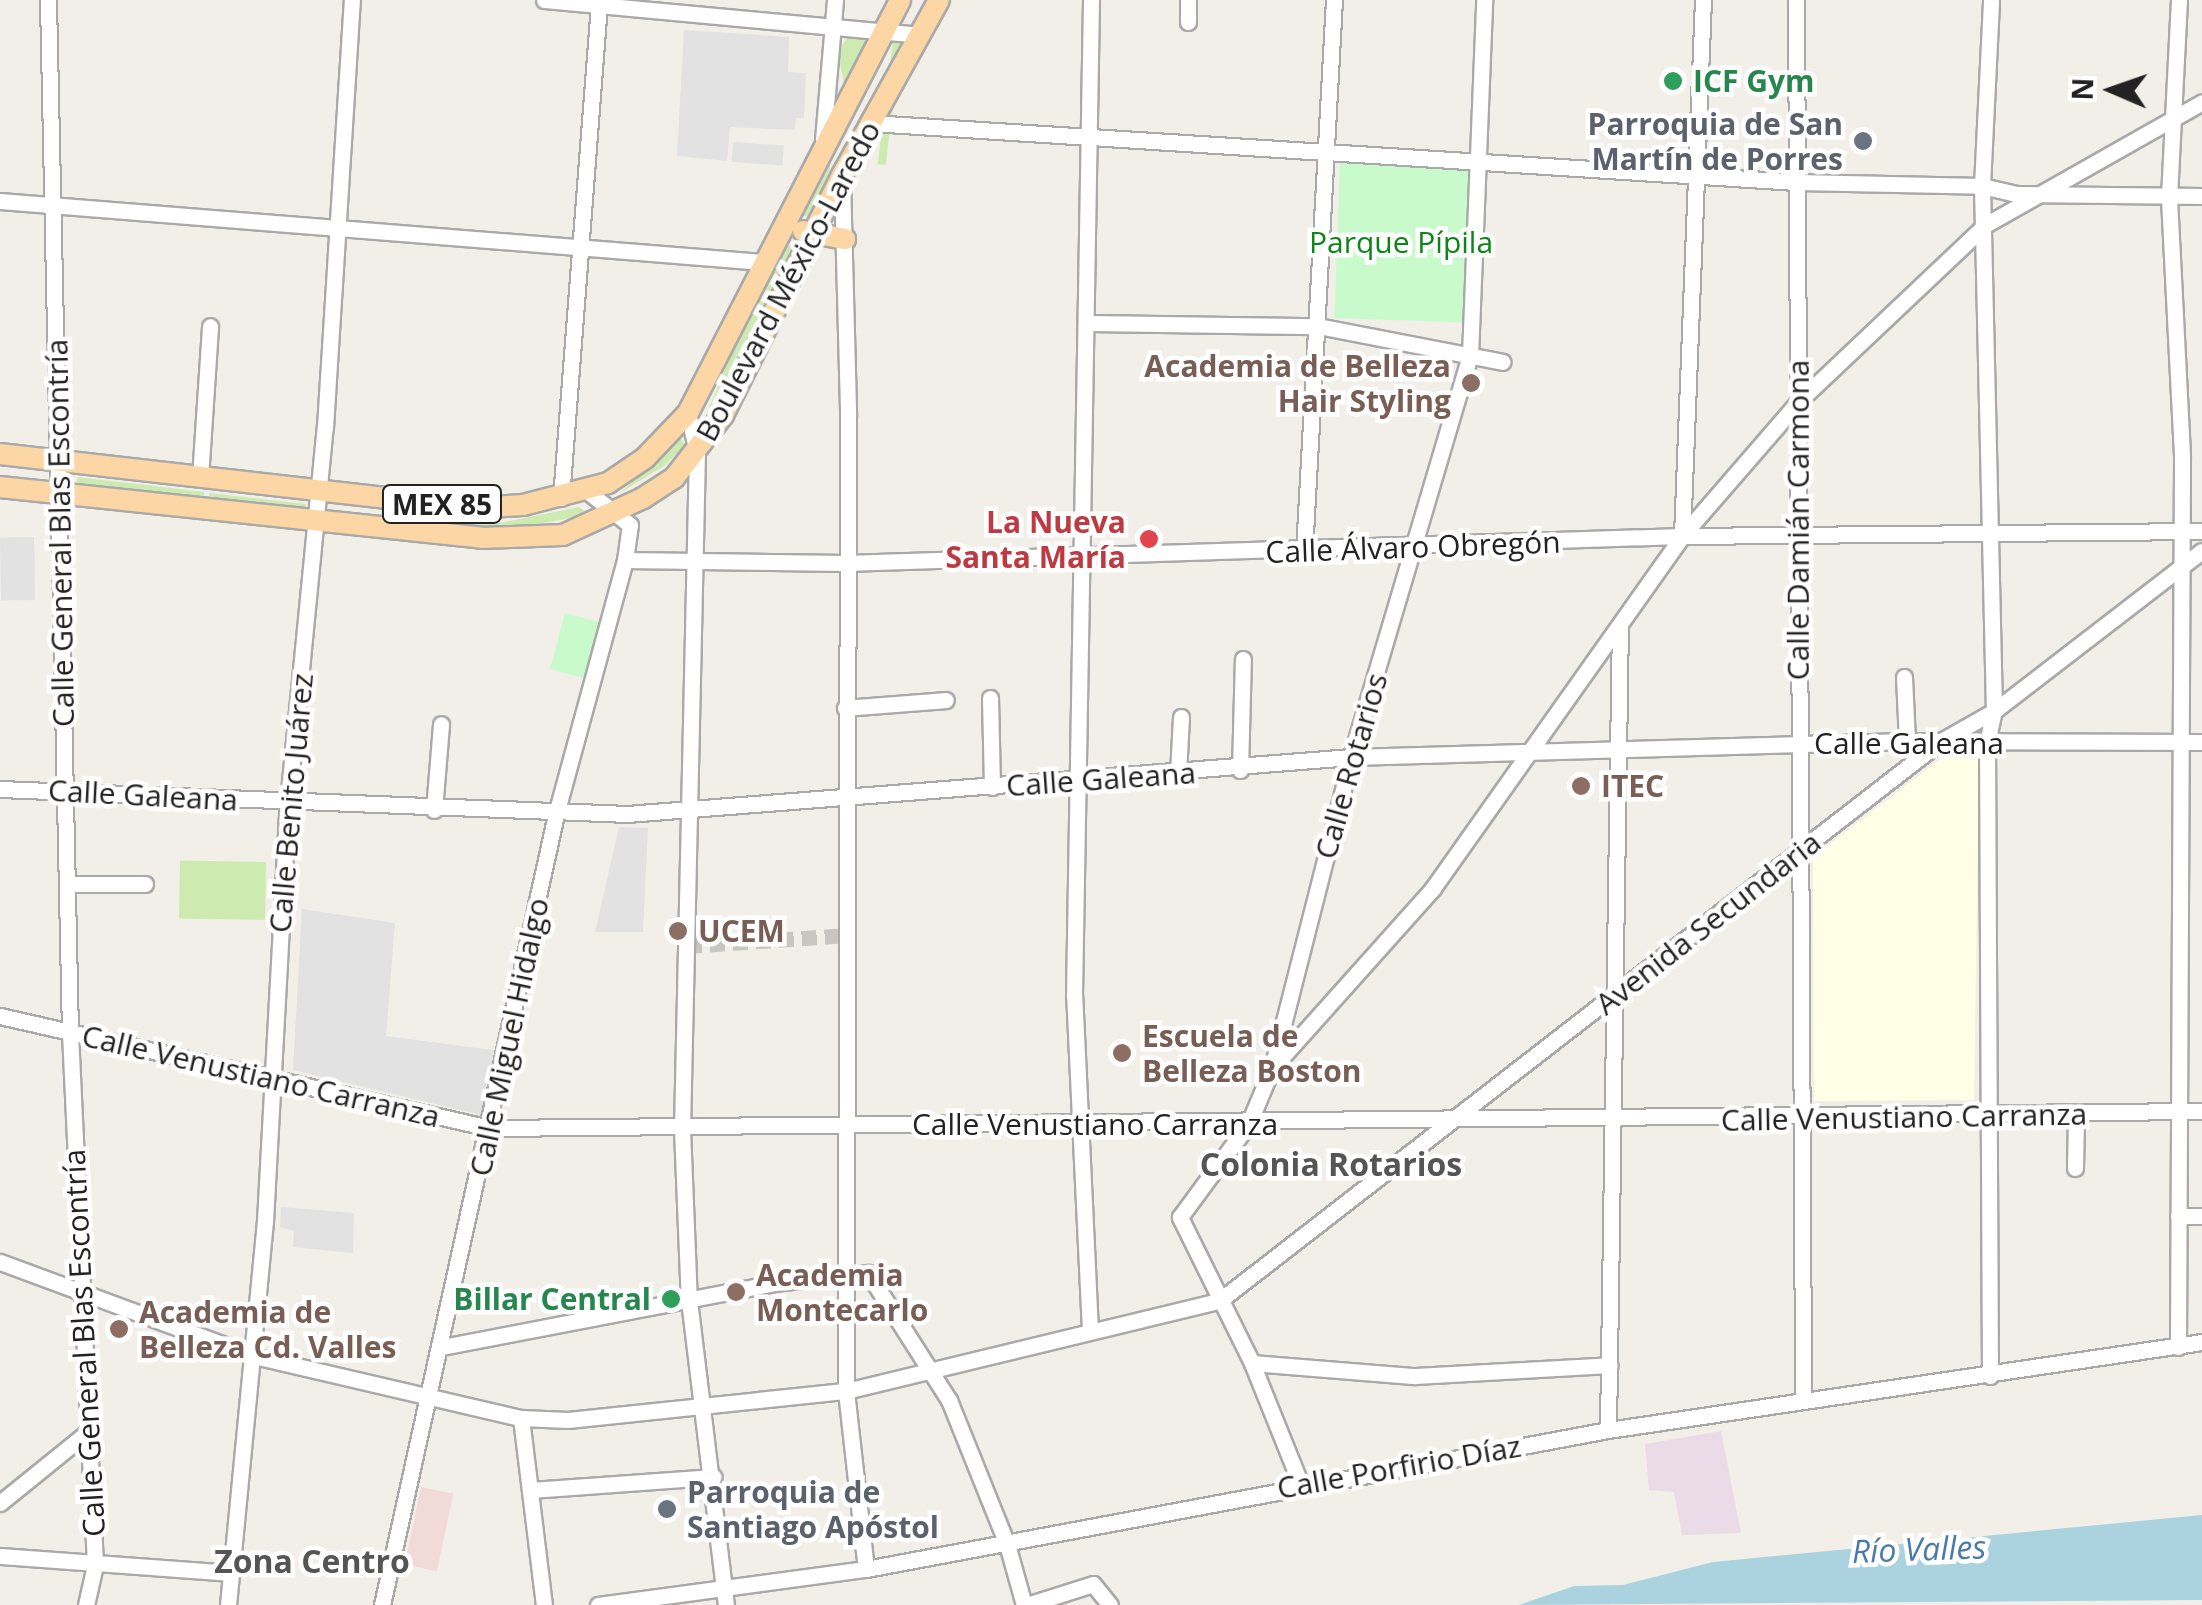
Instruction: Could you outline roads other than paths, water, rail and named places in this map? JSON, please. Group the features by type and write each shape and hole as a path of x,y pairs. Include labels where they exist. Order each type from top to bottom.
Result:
{"main road":[{"name":"Boulevard México-Laredo","path":"0,454 473,508 561,498 587,491 645,458 688,413 900,0"},
{"name":"Boulevard México-Laredo","path":"0,487 316,521 530,538 564,535 616,512 674,478 723,415 842,175 939,0"},
{"path":"782,230 845,239"}],"street":[{"name":"Calle General Blas Escontría","path":"48,0 57,460 63,495 70,1033 78,1289 90,1430 95,1565 86,1605"},
{"name":"Calle Benito Juárez","path":"228,1605 254,1356 288,802 316,521 352,0"},
{"path":"544,0 921,35"},
{"path":"822,154 835,0"},
{"path":"1090,0 1090,322 1078,779 1076,1120 1090,1331"},
{"path":"1188,0 1188,22"},
{"path":"1304,552 1334,0"},
{"name":"Calle Rotarios","path":"1302,1485 1252,1363 1180,1218 1250,1123 1272,1068 1351,757 1418,546 1470,355 1484,0"},
{"path":"1682,536 1703,0"},
{"name":"Calle Damián Carmona","path":"1796,0 1801,536 1796,853 1806,1120 1803,1399"},
{"path":"1990,1376 1987,743 1994,710 1982,186 1991,0"},
{"path":"2178,1348 2176,743 2182,455 2169,197 2179,0"},
{"path":"561,498 577,247 599,3"},
{"path":"1272,1068 1433,888 1524,752 1682,536 1799,401 1985,225 2047,194 2202,102"},
{"path":"871,123 1088,139 1696,171 1796,182 1982,186 2047,194 2202,196"},
{"path":"842,175 850,1270 846,1391 866,1569"},
{"path":"0,201 336,224 764,262"},
{"path":"1090,322 1318,326 1504,362"},
{"path":"200,478 210,326"},
{"path":"688,413 696,452 690,565 682,1128 689,1300 714,1478 726,1605"},
{"path":"587,491 616,512"},
{"name":"Calle Miguel Hidalgo","path":"382,1605 442,1347 556,814 625,560 630,525 616,512"},
{"name":"Calle Álvaro Obregón","path":"625,560 690,565 845,563 1304,552 1682,536 2202,531"},
{"name":"Avenida Secundaria","path":"1219,1301 1618,996 1941,741 1994,710 2202,551"},
{"path":"1608,1430 1612,1122 1618,996 1615,750 1620,625"},
{"path":"1240,770 1244,659"},
{"path":"1904,677 1907,742"},
{"path":"990,698 992,786"},
{"path":"845,708 946,700"},
{"path":"1178,774 1181,716"},
{"path":"434,810 441,724"},
{"name":"Calle Galeana","path":"0,789 556,814 689,810 846,795 1240,770 1351,757 1941,741 2202,742"},
{"path":"66,884 145,884"},
{"name":"Calle Venustiano Carranza","path":"0,1016 272,1074 490,1128 1076,1120 1612,1122 2202,1111"},
{"path":"2075,1168 2076,1114"},
{"path":"2178,1216 2202,1216"},
{"path":"0,1262 254,1356 521,1418 568,1420 846,1391 1219,1301"},
{"path":"442,1347 850,1270 868,1273 932,1369 1008,1544 1025,1605 1093,1584 1110,1605"},
{"name":"Calle Porfirio Díaz","path":"598,1605 866,1569 1608,1430 2202,1342"},
{"path":"1252,1363 1396,1376 1610,1364"},
{"path":"521,1418 544,1605"},
{"path":"0,1504 90,1430"},
{"path":"531,1490 714,1478"},
{"path":"0,1556 231,1573"}],"water":[{"name":"Río Valles","path":"2202,1515 2202,1600 1519,1605 1574,1586 1623,1585 1713,1562"}],"tunnel":[{"path":"687,946 849,935"}],"place":[{"name":"ICF Gym","path":"1673,81"},
{"name":"Parroquia de San Martín de Porres","path":"1863,141"},
{"name":"Academia de Belleza Hair Styling","path":"1471,383"},
{"name":"La Nueva Santa María","path":"1149,539"},
{"name":"ITEC","path":"1581,786"},
{"name":"UCEM","path":"678,931"},
{"name":"Escuela de Belleza Boston","path":"1122,1053"},
{"name":"Academia Montecarlo","path":"736,1292"},
{"name":"Billar Central","path":"671,1299"},
{"name":"Academia de Belleza Cd. Valles","path":"119,1329"},
{"name":"Parroquia de Santiago Apóstol","path":"667,1509"}],"district":[{"name":"Colonia Rotarios","path":"1331,1164"},
{"name":"Zona Centro","path":"312,1561"}],"park label":[{"name":"Parque Pípila","path":"1401,242"}]}
